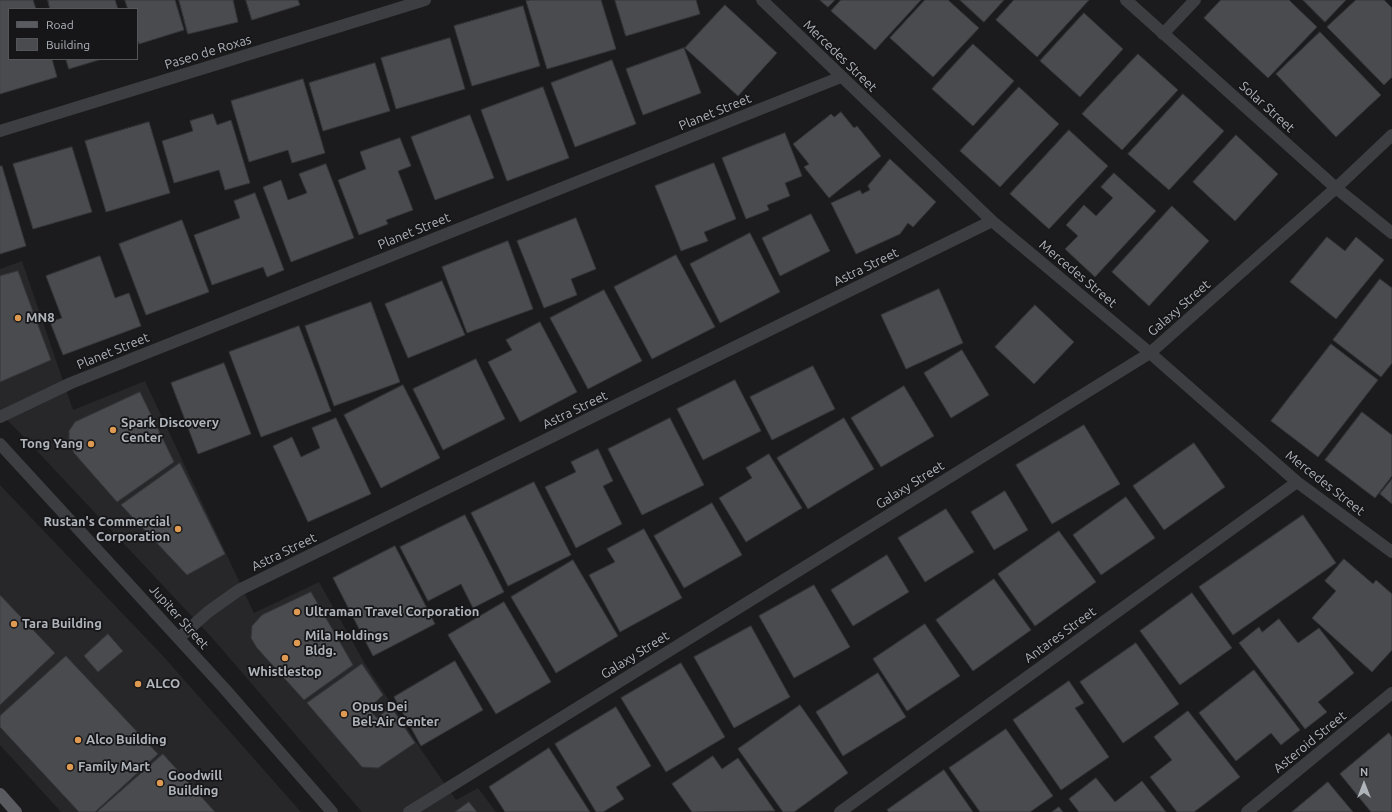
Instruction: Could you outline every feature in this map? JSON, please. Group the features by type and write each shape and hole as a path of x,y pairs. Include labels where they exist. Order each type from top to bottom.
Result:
{"main road":[{"path":"0,794 16,812"}],"street":[{"name":"Paseo de Roxas","path":"0,130 424,0"},
{"name":"Mercedes Street","path":"762,0 992,221 1150,353 1297,482 1392,552"},
{"name":"Solar Street","path":"1126,0 1336,188 1392,233"},
{"path":"1163,34 1195,0"},
{"name":"Planet Street","path":"0,417 71,383 841,77"},
{"name":"Galaxy Street","path":"409,812 1150,353 1336,188 1392,135"},
{"name":"Astra Street","path":"179,638 208,612 239,590 992,221"},
{"name":"Jupiter Street","path":"0,444 179,638 332,812"},
{"name":"Antares Street","path":"840,812 1297,482"},
{"name":"Asteroid Street","path":"1246,812 1392,693"}],"shaded area":[{"path":"22,261 73,410 145,381 254,613 319,582 364,662 456,800 478,788 496,812 362,812 214,640 0,413 0,269"},
{"path":"0,485 164,657 301,812 61,812 0,745"}],"building":[{"path":"0,0 33,0 36,8 8,8 8,60 52,60 57,77 0,94"},
{"path":"48,0 115,0 118,8 50,8"},
{"path":"125,0 175,0 184,30 139,44 138,8 128,8"},
{"path":"179,0 233,0 238,22 188,34"},
{"path":"246,0 298,0 300,5 252,20"},
{"path":"601,0 616,49 547,69 526,1"},
{"path":"615,0 696,0 700,14 626,36"},
{"path":"820,0 835,0 828,7"},
{"path":"841,0 921,0 875,50 831,11"},
{"path":"925,0 948,0 979,28 933,77 890,38"},
{"path":"960,0 1004,0 984,22"},
{"path":"1014,0 1089,0 1037,57 996,20"},
{"path":"1221,0 1289,0 1317,27 1268,78 1204,18"},
{"path":"1303,0 1346,0 1325,22"},
{"path":"1356,0 1384,0 1392,8 1392,77 1384,85 1327,27"},
{"path":"725,5 777,53 738,96 685,48"},
{"path":"523,6 540,66 472,86 454,26"},
{"path":"1084,13 1123,49 1080,97 1040,61"},
{"path":"1320,32 1381,95 1336,137 1276,74"},
{"path":"450,38 465,89 396,109 381,58"},
{"path":"973,44 1014,81 973,126 932,89"},
{"path":"684,48 701,93 643,115 626,69"},
{"path":"1138,54 1178,90 1122,150 1082,114"},
{"path":"66,60 99,60 69,69"},
{"path":"612,60 636,124 575,147 551,83"},
{"path":"375,63 390,111 323,131 309,83"},
{"path":"303,79 325,153 292,163 288,150 249,162 231,101"},
{"path":"543,87 569,158 507,181 481,110"},
{"path":"1019,87 1059,124 1000,187 960,151"},
{"path":"1183,94 1224,131 1169,190 1128,154"},
{"path":"841,112 854,128 857,126 881,156 829,198 804,167 809,164 793,144 831,114 834,117"},
{"path":"213,114 217,125 231,120 250,183 225,190 219,170 174,183 162,141 193,131 190,121"},
{"path":"470,115 494,178 435,200 411,137"},
{"path":"149,122 170,193 106,212 85,141"},
{"path":"1069,130 1108,166 1049,229 1010,194"},
{"path":"785,133 802,176 785,183 790,196 767,205 769,210 746,219 722,158"},
{"path":"1236,135 1278,174 1235,221 1193,182"},
{"path":"400,138 411,166 398,171 413,210 386,220 388,224 359,235 338,180 366,169 360,152"},
{"path":"72,147 92,212 33,229 13,164"},
{"path":"890,159 936,202 913,227 908,223 900,234 856,254 831,203 860,190 862,194 870,190 868,186"},
{"path":"714,163 736,219 704,232 708,241 681,251 655,186"},
{"path":"326,164 354,238 291,262 263,187 281,180 288,200 307,193 299,174"},
{"path":"0,166 2,166 26,246 0,254"},
{"path":"1114,173 1156,211 1095,277 1065,249 1078,236 1066,225 1084,205 1096,216 1113,198 1101,187"},
{"path":"255,193 284,270 267,277 263,267 212,285 194,235 240,218 234,201"},
{"path":"1172,206 1209,241 1149,306 1112,272"},
{"path":"811,214 830,251 780,276 762,238"},
{"path":"576,218 596,269 571,279 577,295 544,308 517,241"},
{"path":"182,220 209,292 146,315 119,244"},
{"path":"750,233 780,292 720,323 690,264"},
{"path":"1327,237 1345,251 1356,237 1384,260 1336,319 1290,282"},
{"path":"508,241 533,309 467,333 442,267"},
{"path":"676,255 715,327 652,359 614,287"},
{"path":"100,256 115,298 129,293 141,326 63,355 50,322 62,318 46,276"},
{"name":"MN8","path":"18,271 51,360 0,382 0,276"},
{"path":"1380,279 1392,288 1392,363 1381,377 1333,340"},
{"path":"442,281 465,335 408,358 385,304"},
{"path":"939,289 963,343 906,369 881,315"},
{"path":"604,290 642,361 588,389 550,318"},
{"path":"371,302 400,382 334,406 305,326"},
{"path":"1035,305 1074,342 1034,384 995,347"},
{"path":"540,322 577,392 520,422 488,362 512,350 506,340"},
{"path":"299,326 331,411 261,437 229,352"},
{"path":"1331,344 1378,380 1318,457 1271,421"},
{"path":"962,350 989,395 951,418 924,373"},
{"path":"476,359 505,419 443,450 413,389"},
{"path":"224,363 251,434 198,454 171,383"},
{"path":"813,366 835,409 772,440 750,397"},
{"path":"735,380 761,431 703,460 677,409"},
{"path":"403,385 440,458 381,488 344,415"},
{"path":"904,386 934,436 881,467 851,418"},
{"path":"140,392 174,462 117,502 74,453 69,442 69,431 75,422"},
{"path":"1362,412 1392,435 1392,476 1375,498 1325,460"},
{"path":"336,418 371,494 308,522 273,446 292,437 301,457 320,448 312,428"},
{"path":"670,418 704,485 642,515 608,449"},
{"path":"844,418 874,469 808,509 777,458"},
{"path":"1084,425 1120,484 1052,524 1016,465"},
{"path":"1194,443 1225,487 1164,530 1133,486"},
{"path":"598,449 613,481 603,486 622,524 576,548 545,487 576,472 571,462"},
{"path":"769,454 802,508 746,542 719,498 752,478 746,468"},
{"name":"Rustan's Commercial Corporation","path":"180,463 225,554 187,575 121,505"},
{"path":"1392,479 1392,504 1380,494"},
{"path":"534,482 571,555 508,586 471,513"},
{"path":"1005,491 1028,530 994,550 971,512"},
{"path":"1126,497 1155,538 1101,575 1073,535"},
{"path":"712,503 742,555 684,588 654,536"},
{"path":"946,509 974,552 925,582 898,538"},
{"path":"465,515 504,592 473,608 461,584 428,601 400,547"},
{"path":"1303,515 1336,563 1233,635 1199,587"},
{"path":"644,529 682,598 620,632 589,575 615,562 607,549"},
{"path":"1059,531 1096,582 1035,626 998,574"},
{"path":"395,546 435,624 373,656 333,578"},
{"path":"887,555 909,592 853,626 831,590"},
{"path":"1344,559 1373,584 1376,580 1392,594 1392,650 1372,672 1312,618 1336,591 1325,581"},
{"path":"573,560 618,636 556,673 511,597"},
{"path":"994,579 1031,630 973,671 936,620"},
{"path":"814,585 850,647 794,678 759,616"},
{"name":"Mila Holdings Bldg.","path":"311,592 353,665 304,700 257,648 251,638 252,626 262,615"},
{"path":"1192,593 1232,648 1180,685 1140,631"},
{"name":"Tara Building","path":"0,595 55,653 0,705"},
{"path":"504,602 551,682 496,714 448,635"},
{"path":"1279,619 1298,643 1319,628 1354,673 1318,702 1327,712 1305,729 1239,643 1259,627 1262,632"},
{"path":"925,624 960,676 907,711 873,659"},
{"path":"751,626 790,697 734,728 694,657"},
{"path":"108,634 123,651 98,672 84,656"},
{"path":"1136,643 1179,704 1123,743 1080,682"},
{"name":"Alco Building","path":"66,656 158,754 95,812 79,812 0,727 0,716"},
{"path":"455,661 483,710 421,746 394,697"},
{"path":"681,663 725,737 666,772 621,698"},
{"name":"Opus Dei Bel-Air Center","path":"362,664 383,695 368,709 377,718 391,707 415,743 378,768 362,767 307,703"},
{"path":"1254,670 1300,730 1281,745 1271,733 1236,761 1199,713"},
{"path":"878,673 906,717 843,756 816,712"},
{"path":"1069,681 1084,703 1075,708 1109,757 1061,790 1013,720"},
{"path":"800,705 848,773 794,812 783,812 738,749"},
{"path":"616,707 651,766 616,787 624,799 603,812 596,812 555,744"},
{"path":"1188,711 1240,777 1194,812 1177,812 1150,777 1172,760 1154,737"},
{"path":"1006,729 1053,796 1030,812 980,812 949,768"},
{"path":"1389,733 1392,737 1392,812 1371,812 1340,774"},
{"path":"549,748 590,812 505,812 489,787"},
{"name":"Goodwill Building","path":"163,754 215,812 97,812"},
{"path":"713,756 722,769 738,758 775,811 692,812 672,784"},
{"path":"944,770 973,812 889,812 887,810"},
{"path":"1096,778 1115,802 1142,781 1166,812 1079,812 1069,799"},
{"path":"1328,782 1353,812 1292,812"},
{"path":"469,802 477,812 455,812"},
{"path":"1059,807 1063,812 1052,812"}],"place":[{"name":"MN8","path":"18,318"},
{"name":"Spark Discovery Center","path":"113,430"},
{"name":"Tong Yang","path":"91,444"},
{"name":"Rustan's Commercial Corporation","path":"178,529"},
{"name":"Ultraman Travel Corporation","path":"297,612"},
{"name":"Tara Building","path":"14,624"},
{"name":"Mila Holdings Bldg.","path":"297,643"},
{"name":"Whistlestop","path":"285,658"},
{"name":"ALCO","path":"138,684"},
{"name":"Opus Dei Bel-Air Center","path":"344,714"},
{"name":"Alco Building","path":"78,740"},
{"name":"Family Mart","path":"70,767"},
{"name":"Goodwill Building","path":"160,783"}]}
